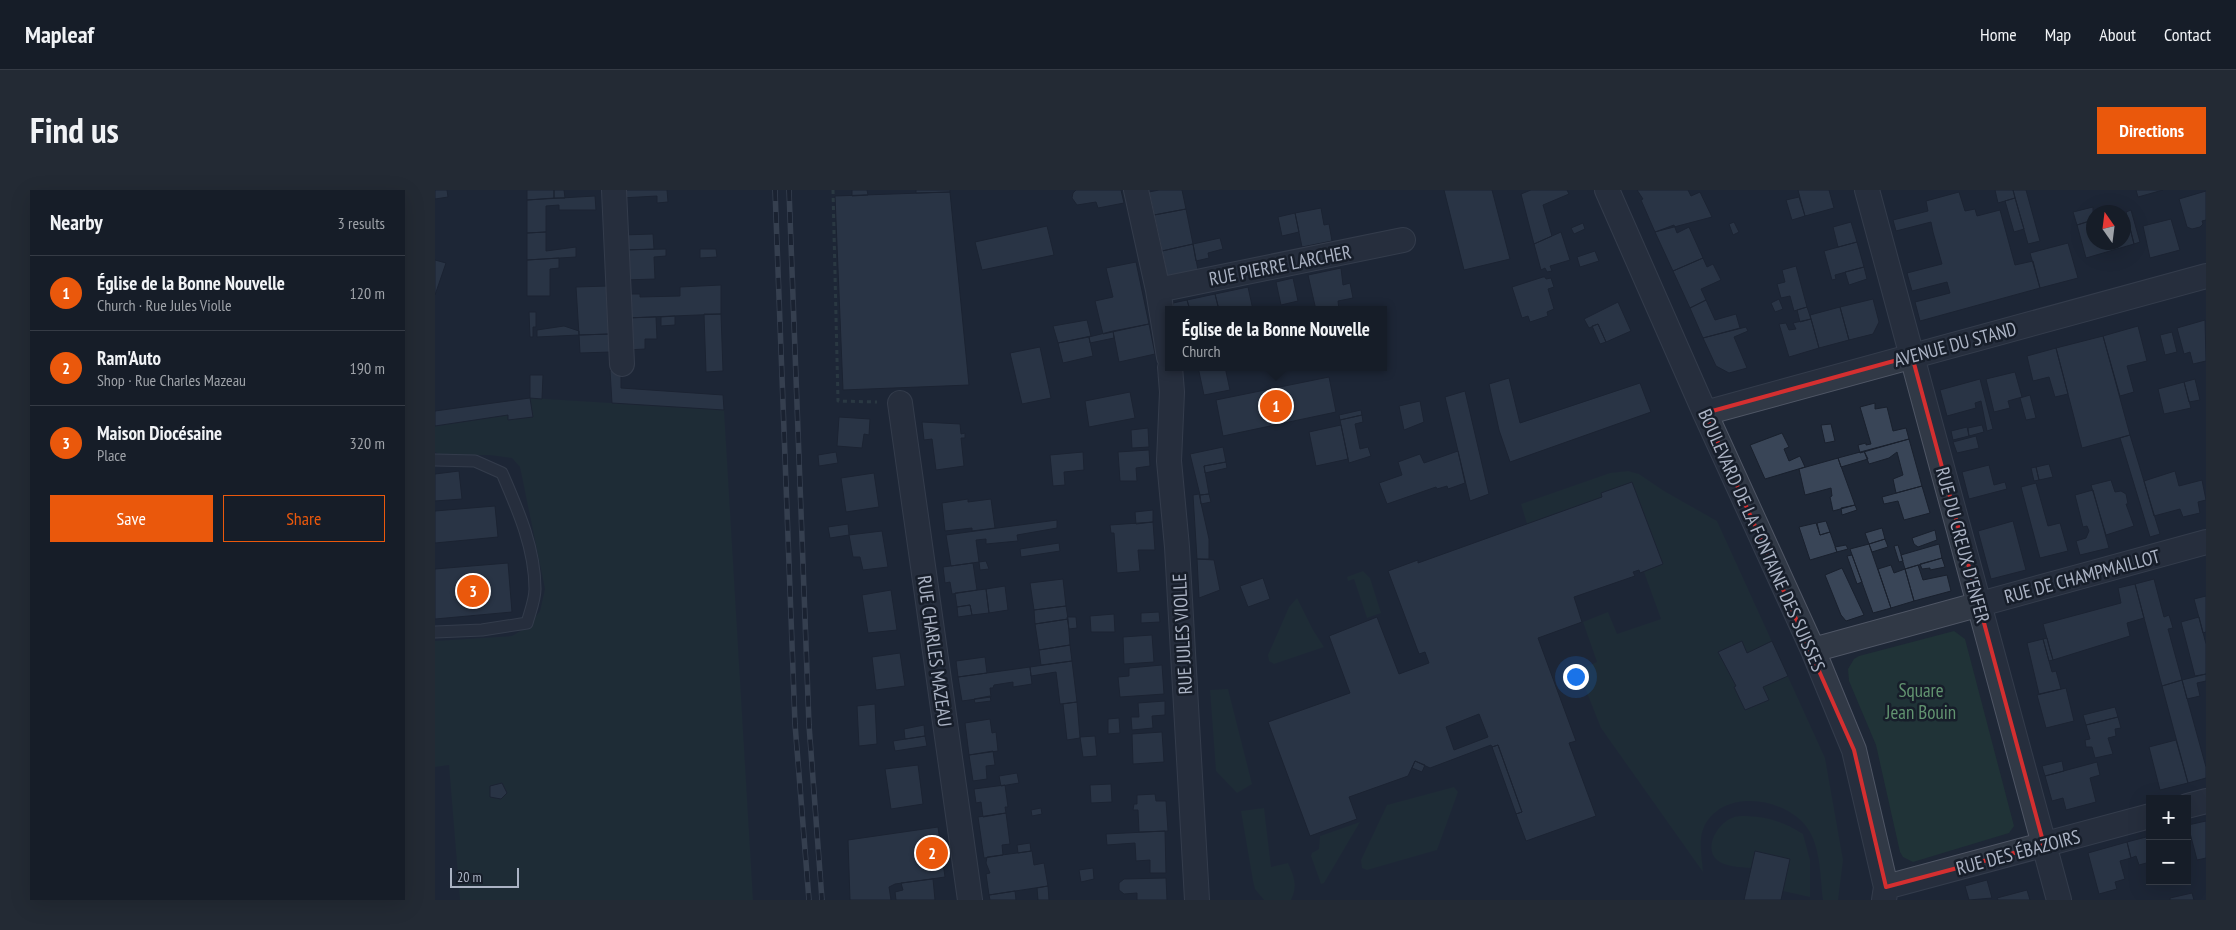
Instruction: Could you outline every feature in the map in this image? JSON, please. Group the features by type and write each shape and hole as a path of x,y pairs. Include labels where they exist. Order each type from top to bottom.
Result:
{"street":[{"path":"614,190 622,364"},
{"path":"1136,190 1158,290 1165,333"},
{"name":"BOULEVARD DE LA FONTAINE DES SUISSES","path":"1607,190 1705,413 1813,650 1854,750 1885,893"},
{"name":"RUE DU CREUX D'ENFER","path":"1867,190 2059,900"},
{"name":"RUE PIERRE LARCHER","path":"1158,290 1403,240"},
{"name":"AVENUE DU STAND","path":"1705,413 2206,276"},
{"name":"RUE JULES VIOLLE","path":"1169,371 1171,392 1169,461 1177,548 1197,900"},
{"name":"RUE CHARLES MAZEAU","path":"900,403 970,900"},
{"name":"RUE DE CHAMPMAILLOT","path":"1813,650 2206,542"},
{"path":"2191,805 2206,801"},
{"name":"RUE DES ÉBAZOIRS","path":"1885,893 2044,845 2146,817"}],"lane":[{"path":"435,460 475,461 502,473 520,514 533,558 535,590 527,623 482,630 435,632"}],"path":[{"path":"833,190 838,401 900,403"}],"highlighted area":[{"path":"1912,356 2044,845 1886,887 1854,750 1705,413"}],"green space":[{"path":"530,398 724,410 753,900 460,900 449,765 435,767 435,641 512,636 527,627 540,611 545,589 520,467 512,458 489,455 441,455 435,452 435,426 508,415 508,419 533,416"},
{"path":"1628,471 1639,474 1664,491 1717,521 1825,758 1843,860 1838,900 1823,900 1818,854 1808,829 1798,818 1772,804 1742,801 1728,805 1716,812 1703,829 1701,847 1703,872 1601,728 1578,670 1597,662 1583,622 1608,612 1617,634 1661,619 1644,572 1663,564 1632,482 1601,493 1602,497 1527,524 1521,504 1610,473"},
{"path":"1363,571 1370,578 1381,613 1367,618 1354,579 1348,581 1347,577"},
{"path":"1297,598 1324,647 1274,664 1269,661 1268,655 1289,607"},
{"name":"Square Jean Bouin","path":"1954,631 1965,639 2014,826 2009,833 1913,862 1903,857 1900,852 1876,745 1849,681 1848,669 1854,659 1859,656"},
{"path":"1228,689 1252,784 1237,793 1216,771 1210,690"},
{"path":"1454,787 1458,792 1437,850 1367,870 1362,868 1361,860 1387,805"},
{"path":"1264,808 1271,867 1288,863 1294,881 1291,900 1264,900 1255,889 1241,811"},
{"path":"1744,816 1775,820 1803,834 1810,860 1810,897 1783,891 1755,851 1751,868 1728,865 1717,860 1711,849 1717,830 1727,821 1735,817"},
{"path":"1360,822 1324,883 1321,884 1311,856 1312,853 1319,849 1320,836"}],"building":[{"path":"435,190 447,190 448,197 435,199"},
{"path":"527,190 554,190 554,198 527,200"},
{"path":"554,190 564,190 565,198 554,198"},
{"path":"620,190 667,190 668,202 657,203 657,196 621,198"},
{"path":"852,190 867,190 868,195 852,196"},
{"path":"916,190 950,190 950,192 916,193"},
{"path":"1076,190 1121,190 1124,203 1098,208 1096,202 1077,205 1072,198"},
{"path":"1182,190 1186,209 1154,215 1149,192"},
{"path":"1444,190 1492,190 1510,259 1464,270"},
{"path":"1531,190 1567,190 1569,194 1543,205 1552,236 1534,244 1521,194"},
{"path":"1637,190 1688,190 1691,196 1700,192 1712,217 1655,232 1641,200 1643,199"},
{"path":"1798,190 1829,190 1834,208 1805,216"},
{"path":"1995,190 2013,190 2015,198 1998,203"},
{"path":"2013,190 2026,190 2040,241 2028,244"},
{"path":"2136,190 2163,190 2138,197"},
{"path":"2206,191 2206,220 2202,221 2203,224 2200,227 2192,229 2187,227 2179,199"},
{"path":"950,192 969,385 843,390 835,196"},
{"path":"1959,192 1965,211 1975,209 1977,216 2000,210 2015,265 2033,261 2040,288 1920,321 1915,302 1950,293 1947,282 1912,291 1907,273 1942,264 1931,222 1896,231 1893,220 1928,211 1926,201"},
{"path":"595,196 596,210 559,210 559,205 546,206 546,232 527,233 527,200"},
{"path":"1799,197 1805,216 1792,220 1786,200"},
{"path":"2015,198 2024,229 2014,232 2005,201"},
{"path":"1321,208 1324,225 1329,224 1332,241 1302,247 1295,213"},
{"path":"1186,209 1193,244 1162,251 1154,215"},
{"path":"2086,209 2086,222 2077,225 2073,212"},
{"path":"2131,210 2140,242 2134,244 2131,232"},
{"path":"1295,213 1299,232 1282,236 1278,217"},
{"path":"2171,219 2180,250 2150,258 2143,226"},
{"path":"1734,222 1739,232 1733,235 1729,224"},
{"path":"1851,222 1857,242 1838,247 1833,227"},
{"path":"2086,222 2086,250 2113,250 2086,258 2077,225"},
{"path":"1583,223 1585,229 1574,234 1571,228"},
{"path":"1674,225 1677,233 1689,227 1703,258 1673,271 1655,232"},
{"path":"1047,226 1054,255 982,270 975,242"},
{"path":"546,232 546,251 576,247 576,257 527,260 527,233"},
{"path":"1561,232 1570,260 1550,266 1552,271 1547,272 1545,268 1541,270 1534,244"},
{"path":"2131,232 2134,244 2131,245"},
{"path":"653,234 654,249 623,250 622,235"},
{"path":"1220,238 1223,249 1208,253 1209,258 1196,261 1193,244"},
{"path":"1857,242 1864,267 1835,275 1836,279 1832,280 1824,251"},
{"path":"2068,243 2078,278 2040,288 2030,253"},
{"path":"1193,244 1198,270 1167,276 1162,251"},
{"path":"666,249 666,256 654,257 655,279 624,280 623,250"},
{"path":"700,249 716,249 717,257 700,258"},
{"path":"1595,251 1599,261 1580,267 1577,257"},
{"path":"559,258 559,268 550,269 550,296 527,296 527,260"},
{"path":"1703,258 1707,267 1713,264 1721,280 1701,289 1706,300 1690,308 1673,271"},
{"path":"435,260 446,263 435,295"},
{"path":"1136,262 1149,324 1103,334 1095,301 1113,297 1106,268"},
{"path":"1796,266 1807,307 1794,311 1790,296 1781,298 1777,284 1785,282 1782,270"},
{"path":"1864,267 1867,279 1849,285 1845,272"},
{"path":"1341,268 1343,285 1350,283 1353,298 1338,301 1339,306 1315,306 1308,275"},
{"path":"1543,277 1546,279 1551,278 1554,287 1548,289 1554,309 1547,312 1548,316 1530,322 1528,316 1522,318 1512,287"},
{"path":"1293,278 1298,301 1281,305 1276,282"},
{"path":"721,285 721,314 626,318 625,294 640,294 640,297 680,296 680,287"},
{"path":"608,286 610,334 579,335 576,287"},
{"path":"1248,287 1252,306 1218,306 1215,294"},
{"path":"1215,294 1218,306 1189,306 1187,300"},
{"path":"1779,299 1783,309 1775,312 1771,303"},
{"path":"1873,299 1879,322 1873,334 1849,340 1840,307"},
{"path":"1187,300 1189,306 1173,306 1173,303"},
{"path":"1706,300 1715,320 1736,314 1740,328 1703,338 1690,308"},
{"path":"1618,302 1631,331 1606,342 1598,324 1589,328 1584,319"},
{"path":"1807,307 1811,319 1800,322 1797,310"},
{"path":"1840,307 1849,340 1819,348 1810,315"},
{"path":"529,312 536,312 536,327 533,327 533,337 530,337"},
{"path":"704,314 721,314 723,371 706,372"},
{"path":"675,316 675,325 661,326 661,317"},
{"path":"656,317 657,339 645,339 645,349 627,350 626,318"},
{"path":"1811,319 1819,348 1789,357 1779,324 1786,323 1789,330 1796,329 1793,323"},
{"path":"1087,320 1091,336 1058,343 1053,326"},
{"path":"2205,320 2206,361 2193,364 2190,352 2184,354 2177,328"},
{"path":"1149,324 1155,354 1119,362 1113,331"},
{"path":"1598,324 1606,342 1600,344 1592,326"},
{"path":"564,326 579,331 579,335 537,337 537,330"},
{"path":"2138,326 2147,361 2127,366 2134,392 2120,396 2103,336"},
{"path":"1746,327 1748,331 1734,337 1747,368 1729,373 1716,366 1703,338"},
{"path":"1113,331 1114,338 1090,343 1089,337"},
{"path":"2172,332 2177,352 2165,355 2160,335"},
{"path":"610,334 611,352 580,353 579,335"},
{"path":"2103,336 2130,435 2082,448 2056,348"},
{"path":"1089,337 1093,356 1063,363 1058,343"},
{"path":"1040,347 1051,398 1022,404 1010,353"},
{"path":"2056,348 2068,394 2055,397 2049,377 2033,381 2027,356"},
{"path":"621,369 621,388 723,395 724,410 612,403 610,370"},
{"path":"1199,371 1226,371 1230,390 1204,395"},
{"path":"2015,372 2022,397 2008,401 2010,408 1994,412 1986,379"},
{"path":"530,375 543,375 542,399 530,398"},
{"path":"1329,377 1336,412 1223,436 1216,400"},
{"path":"1509,378 1520,423 1640,383 1651,412 1510,462 1499,430 1489,384"},
{"path":"1980,379 1993,429 1987,431 1981,401 1975,403 1976,408 1947,416 1940,390"},
{"path":"2195,379 2200,400 2189,402 2184,382"},
{"path":"2184,382 2191,408 2164,414 2158,389"},
{"path":"1465,391 1489,494 1470,501 1445,397"},
{"path":"1130,392 1135,418 1089,427 1085,401"},
{"path":"2030,395 2036,418 2026,420 2020,398"},
{"path":"530,398 533,417 508,420 508,415 435,426 435,411"},
{"path":"1420,401 1424,422 1404,430 1399,406"},
{"path":"1875,403 1875,409 1887,407 1893,431 1906,428 1909,439 1860,453 1858,445 1871,444 1860,407"},
{"path":"1361,410 1362,415 1340,420 1339,415"},
{"path":"1362,415 1363,422 1355,424 1360,449 1368,447 1371,456 1349,463 1340,420"},
{"path":"839,417 870,419 869,435 864,434 862,448 837,446"},
{"path":"922,422 960,424 961,434 965,433 965,438 961,438 964,466 936,470 932,439 924,440"},
{"path":"1831,424 1835,441 1825,443 1821,425"},
{"path":"1341,425 1348,459 1316,466 1309,432"},
{"path":"1982,425 1984,432 1969,436 1968,428"},
{"path":"1967,427 1969,436 1953,440 1951,431"},
{"path":"1148,428 1149,447 1132,448 1131,430"},
{"path":"1782,433 1789,447 1784,449 1789,461 1800,456 1805,467 1765,479 1750,445"},
{"path":"2130,435 2160,534 2150,537 2120,438"},
{"path":"1976,436 1979,448 1957,453 1953,442"},
{"path":"1909,439 1922,486 1896,493 1893,479 1903,475 1897,452 1889,458 1869,464 1864,451"},
{"path":"1223,447 1226,462 1204,466 1209,494 1200,495 1190,454"},
{"path":"1149,450 1150,466 1136,468 1137,481 1120,481 1118,452"},
{"path":"1458,451 1465,483 1448,489 1447,486 1437,489 1436,487 1387,504 1379,483 1402,475 1398,462 1420,454 1424,463"},
{"path":"1864,451 1868,459 1841,467 1838,458"},
{"path":"836,452 838,463 819,466 818,455"},
{"path":"1083,452 1084,470 1064,472 1065,485 1053,486 1050,455"},
{"path":"1838,458 1855,505 1833,511 1830,497 1832,496 1831,488 1805,495 1799,469"},
{"path":"1226,462 1227,468 1205,473 1204,466"},
{"path":"2049,464 2053,477 2039,480 2036,467"},
{"path":"1989,465 1994,485 2005,482 2007,489 1969,499 1962,472"},
{"path":"2036,467 2039,480 2034,481 2031,468"},
{"path":"459,471 462,499 435,501 435,474"},
{"path":"2175,471 2179,486 2202,480 2206,500 2198,502 2200,513 2183,517 2180,509 2154,516 2144,481"},
{"path":"874,473 879,507 846,512 841,478"},
{"path":"2111,480 2115,492 2121,491 2126,494 2128,504 2126,504 2134,526 2106,535 2091,485"},
{"path":"1632,482 1663,564 1640,573 1639,570 1633,572 1635,576 1574,597 1582,622 1538,638 1576,741 1569,743 1596,816 1526,841 1516,814 1522,812 1498,745 1492,747 1491,745 1430,768 1415,761 1408,776 1349,797 1357,819 1310,836 1268,722 1350,693 1329,636 1377,617 1399,674 1429,663 1425,652 1419,654 1388,571 1418,560 1418,563 1602,497 1601,493","holes":["1479,714 1488,737 1454,750 1446,727"]},
{"path":"2036,483 2048,526 2060,523 2068,551 2040,558 2021,487"},
{"path":"1922,486 1930,513 1904,520 1898,501 1884,504 1882,497"},
{"path":"2093,490 2109,548 2080,555 2076,541 2086,538 2089,531 2087,526 2083,527 2075,495"},
{"path":"1199,494 1209,539 1209,559 1197,559 1193,495"},
{"path":"1209,494 1211,502 1201,504 1200,495"},
{"path":"968,499 968,502 991,499 995,528 972,531 972,528 945,531 942,503"},
{"path":"1855,505 1857,510 1842,515 1841,508"},
{"path":"495,506 498,537 435,543 435,511"},
{"path":"1153,510 1153,522 1136,524 1135,512"},
{"path":"1057,520 1057,528 1017,535 1018,541 986,544 986,539 976,540 979,562 951,566 946,535"},
{"path":"1826,521 1830,532 1820,535 1817,523"},
{"path":"2013,521 2026,570 1991,579 1978,531"},
{"path":"1153,522 1155,550 1138,550 1140,571 1117,573 1114,533 1111,533 1110,525"},
{"path":"1816,523 1820,535 1830,532 1837,552 1810,560 1799,527"},
{"path":"848,524 849,535 830,538 828,527"},
{"path":"1882,528 1885,539 1869,544 1865,533"},
{"path":"1935,530 1937,540 1918,547 1914,544 1912,538"},
{"path":"882,531 888,567 863,570 860,557 853,557 849,535"},
{"path":"1885,539 1888,547 1872,552 1869,544"},
{"path":"1059,543 1060,551 1021,557 1020,549"},
{"path":"1869,544 1891,608 1873,613 1850,549"},
{"path":"1939,544 1942,558 1905,569 1901,555"},
{"path":"1846,545 1848,549 1837,552 1835,547"},
{"path":"1898,545 1903,561 1899,562 1894,546"},
{"path":"1852,555 1862,582 1857,584 1847,556"},
{"path":"1942,558 1945,567 1930,570 1930,568 1922,569 1920,564"},
{"path":"1197,559 1214,560 1220,590 1199,598"},
{"path":"986,561 989,569 980,570 979,562"},
{"path":"508,563 512,612 435,619 435,569"},
{"path":"973,563 977,590 952,594 950,582 945,583 943,567"},
{"path":"1891,565 1894,573 1905,569 1914,601 1891,608 1878,569"},
{"path":"1918,565 1923,580 1947,575 1951,591 1914,601 1905,569"},
{"path":"1842,568 1864,615 1846,621 1841,615 1825,575"},
{"path":"1263,578 1270,599 1248,607 1240,586"},
{"path":"1063,579 1066,606 1034,610 1030,583"},
{"path":"2154,579 2164,617 2169,615 2173,628 2168,629 2182,680 2162,686 2135,584"},
{"path":"2135,584 2144,618 2127,623 2130,636 2053,660 2043,624 2121,603 2118,588"},
{"path":"1005,586 1008,610 989,613 986,589"},
{"path":"986,589 989,613 972,615 970,605 957,607 955,593"},
{"path":"891,590 897,630 868,633 862,595"},
{"path":"2206,596 2206,632 2203,633 2194,599"},
{"path":"970,605 972,615 958,617 957,607"},
{"path":"1066,606 1068,619 1035,624 1034,610"},
{"path":"1159,612 1160,622 1141,623 1141,613"},
{"path":"1114,614 1115,632 1091,632 1090,616"},
{"path":"1067,617 1076,617 1077,628 1069,629"},
{"path":"2199,617 2206,644 2206,674 2195,676 2181,622"},
{"path":"1068,619 1070,645 1039,650 1035,624"},
{"path":"1152,635 1154,662 1124,664 1123,637"},
{"path":"2047,638 2053,660 2049,661 2043,639"},
{"path":"2043,639 2052,672 2056,671 2061,689 2039,694 2027,643"},
{"path":"1742,641 1747,653 1772,641 1788,676 1763,687 1769,700 1745,710 1734,687 1736,686 1718,652"},
{"path":"1070,645 1072,661 1041,665 1039,650"},
{"path":"900,653 905,686 876,690 872,657"},
{"path":"985,657 987,673 958,677 956,661"},
{"path":"1072,661 1077,702 1060,704 1056,672 1031,676 1030,667"},
{"path":"1162,665 1164,694 1120,697 1118,677 1129,676 1129,668"},
{"path":"1030,667 1032,684 1013,687 1013,682 994,685 993,688 990,688 991,697 962,701 958,677"},
{"path":"2206,674 2206,681 2197,683 2200,696 2187,699 2182,680"},
{"path":"2182,680 2206,767 2206,778 2188,783 2162,686"},
{"path":"2066,688 2074,721 2046,728 2037,695"},
{"path":"990,696 991,701 975,703 974,699"},
{"path":"1165,701 1165,715 1152,716 1153,728 1132,730 1131,717 1139,717 1138,703"},
{"path":"1077,702 1080,738 1067,740 1063,704"},
{"path":"875,704 877,744 859,746 857,706"},
{"path":"2115,707 2118,717 2086,725 2083,715"},
{"path":"2118,717 2121,728 2115,729 2116,736 2108,738 2113,754 2095,758 2092,747 2086,747 2085,740 2090,739 2086,725"},
{"path":"1119,718 1120,733 1108,734 1108,719"},
{"path":"990,719 992,733 996,732 998,751 969,755 965,723"},
{"path":"924,725 925,736 905,739 904,729"},
{"path":"1162,732 1164,762 1133,764 1132,734"},
{"path":"925,736 927,746 895,751 893,741"},
{"path":"1095,736 1097,756 1083,757 1080,737"},
{"path":"2176,740 2188,783 2160,790 2149,747"},
{"path":"1498,745 1522,812 1516,814 1492,747"},
{"path":"993,751 995,765 986,766 987,779 973,781 969,755"},
{"path":"1415,761 1425,765 1422,772 1412,768"},
{"path":"2062,761 2064,771 2045,776 2042,766"},
{"path":"2097,762 2100,775 2090,778 2096,802 2066,810 2063,798 2052,801 2045,776"},
{"path":"918,765 923,804 891,809 885,769"},
{"path":"1017,773 1019,783 1001,786 999,776"},
{"path":"502,783 507,793 501,799 490,797 490,786"},
{"path":"1111,784 1112,802 1091,803 1090,785"},
{"path":"1005,785 1008,807 1005,807 1006,813 983,817 981,802 976,803 974,789"},
{"path":"1155,794 1156,801 1166,801 1168,831 1139,832 1138,810 1133,810 1134,804 1137,804 1137,795"},
{"path":"1041,808 1042,814 1032,816 1031,810"},
{"path":"1006,813 1010,844 1002,845 1003,855 984,858 978,817"},
{"path":"2206,821 2206,858 2197,860 2191,837 2191,824"},
{"path":"938,827 945,877 895,884 889,887 891,900 850,900 848,840"},
{"path":"1165,831 1166,873 1150,873 1150,860 1136,861 1135,843 1107,845 1106,834"},
{"path":"2146,837 2146,863 2139,865 2136,856 2131,858 2127,842"},
{"path":"2127,842 2131,858 2120,861 2125,879 2115,882 2117,889 2099,894 2088,853"},
{"path":"1030,843 1031,851 1018,853 1017,845"},
{"path":"1032,851 1034,865 1044,863 1048,886 989,895 986,874 990,873 986,863 987,857"},
{"path":"1755,851 1790,859 1781,900 1744,900"},
{"path":"1093,868 1094,879 1081,882 1079,870"},
{"path":"1166,878 1167,900 1137,900 1137,893 1124,894 1119,890 1119,883 1124,879"},
{"path":"933,879 935,900 896,900 895,892 903,890 901,883"},
{"path":"1987,880 1992,898 1969,900 1965,886"},
{"path":"1048,886 1049,900 1038,900 1037,888"},
{"path":"2027,890 2030,900 1998,900 1997,898"},
{"path":"1015,891 1016,900 990,900 989,895"},
{"path":"2192,893 2194,900 2170,900 2170,898"}],"railway":[{"path":"775,190 795,724 809,900"},
{"path":"789,190 809,725 822,900"}],"place":[{"name":"Église de la Bonne Nouvelle","path":"1276,406"},
{"name":"Maison Diocésaine","path":"473,591"},
{"name":"Ram'Auto","path":"932,853"}]}
